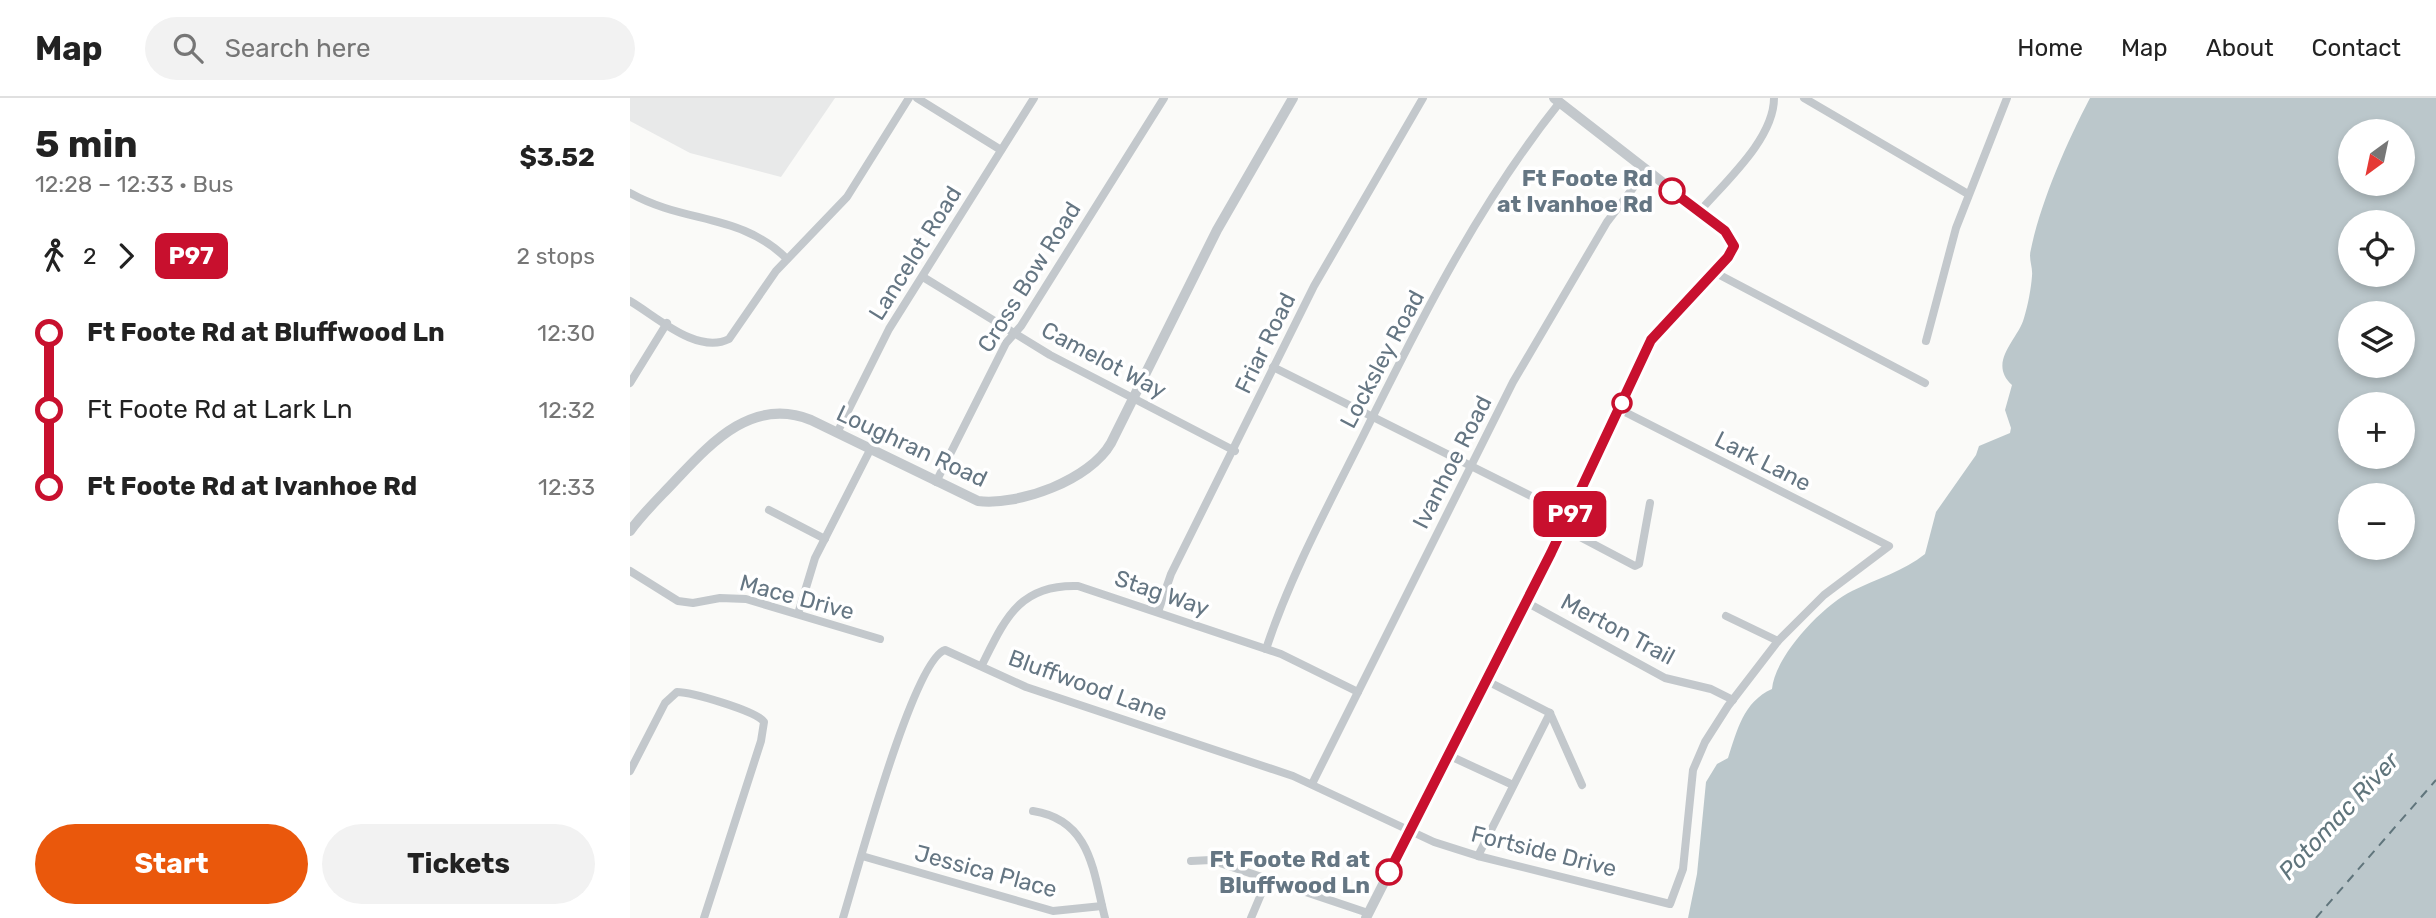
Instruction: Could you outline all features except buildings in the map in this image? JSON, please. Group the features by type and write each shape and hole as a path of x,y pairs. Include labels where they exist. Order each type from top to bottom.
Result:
{"street":[{"path":"630,301 705,344 729,340 787,259 841,205 909,98"},
{"path":"917,98 1001,150"},
{"name":"Lancelot Road","path":"837,432 889,329 1034,98"},
{"name":"Cross Bow Road","path":"936,482 1006,343 1015,333 1164,98"},
{"name":"Loughran Road","path":"630,531 711,444 731,429 759,418 787,413 802,416 837,432 978,501 998,502 1076,477 1092,467 1105,453 1217,230 1293,98"},
{"name":"Friar Road","path":"1157,612 1171,574 1235,450 1314,286 1423,98"},
{"path":"1699,212 1766,133 1774,98"},
{"path":"1804,98 1968,194"},
{"path":"1926,341 1945,262 1968,194 2007,98"},
{"path":"1191,862 1212,860 1367,915 1450,756 1658,329 1731,251 1733,241 1557,100"},
{"name":"Locksley Road","path":"1266,649 1290,583 1418,328 1511,166 1557,100"},
{"name":"Ivanhoe Road","path":"1312,784 1513,382 1600,233 1646,171"},
{"path":"630,192 658,207 751,232 770,242 787,259"},
{"path":"1714,272 1925,383"},
{"name":"Camelot Way","path":"923,277 1050,355 1235,450"},
{"path":"630,383 667,323"},
{"path":"1273,367 1569,515"},
{"name":"Lark Lane","path":"1619,409 1889,547 1824,595 1778,641"},
{"path":"798,614 809,573 870,450"},
{"path":"1563,528 1635,566 1639,564 1650,503"},
{"path":"769,510 825,538"},
{"name":"Mace Drive","path":"630,571 670,597 686,603 720,598 746,598 880,639"},
{"name":"Stag Way","path":"982,665 1013,610 1023,600 1044,589 1078,586 1266,649 1358,692"},
{"name":"Merton Trail","path":"1526,602 1665,678 1711,689 1733,701"},
{"path":"1726,616 1778,641 1733,701"},
{"name":"Bluffwood Lane","path":"843,918 908,710 932,660 945,650 1026,687 1312,784 1409,832"},
{"path":"1487,681 1550,713 1582,785"},
{"path":"630,771 672,694 691,693 754,713 765,727 704,918"},
{"name":"Fortside Drive","path":"1409,832 1478,856 1670,904 1683,869 1693,770 1705,742 1733,701"},
{"path":"1478,856 1550,713"},
{"path":"1450,756 1513,785"},
{"path":"1033,811 1050,814 1070,828 1081,840 1093,865 1105,918"},
{"name":"Jessica Place","path":"862,856 1039,907 1065,911 1102,906"},
{"path":"1251,918 1267,880"},
{"path":"1036,918 1039,907"}],"shaded area":[{"path":"630,98 835,98 781,177 690,153 630,121"}],"water":[{"name":"Potomac River","path":"2090,98 2436,98 2436,918 1688,918 1697,874 1706,782 1717,764 1728,758 1742,718 1754,701 1772,689 1775,676 1791,647 1827,608 1852,591 1899,570 1925,554 1936,512 1976,455 1979,446 2010,433 2005,410 2012,385 2002,368 2003,359 2021,326 2027,308 2032,276 2030,253 2035,231 2064,152"}],"ferry route":[{"path":"2316,918 2436,780"}],"bus line":[{"name":"P97","path":"1389,872 1551,553 1651,340 1658,329 1728,257 1734,246 1725,231 1672,191"}],"place":[{"name":"Ft Foote Rd at Ivanhoe Rd","path":"1672,191"},
{"name":"Ft Foote Rd at Bluffwood Ln","path":"1389,872"}]}
